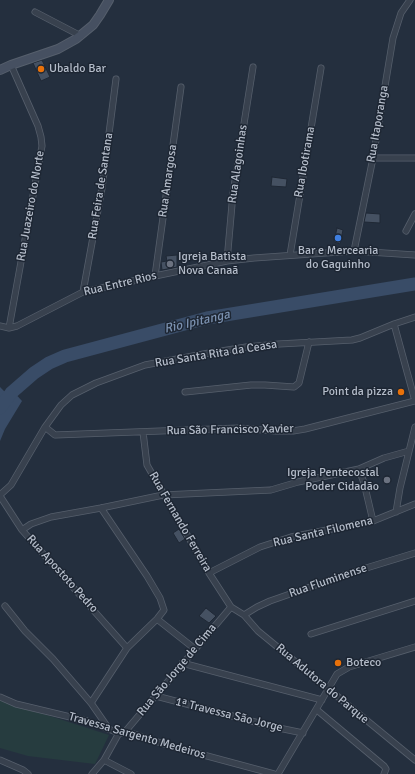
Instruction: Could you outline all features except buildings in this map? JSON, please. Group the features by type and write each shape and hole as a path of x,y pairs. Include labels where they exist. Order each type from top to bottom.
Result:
{"street":[{"path":"0,70 58,49 81,36 100,15 109,0"},
{"name":"Rua Itaporanga","path":"354,251 373,158 393,38 402,13 410,0"},
{"path":"35,12 81,36"},
{"name":"Rua Juazeiro do Norte","path":"9,328 42,146 38,126 11,65"},
{"name":"Rua Alagoinhas","path":"227,262 233,193 253,67"},
{"name":"Rua Ibotirama","path":"290,255 321,68"},
{"name":"Rua Feira de Santana","path":"83,292 102,188 116,79"},
{"name":"Rua Amargosa","path":"155,276 181,87"},
{"path":"373,158 415,158"},
{"path":"406,231 415,214"},
{"name":"Rua Entre Rios","path":"9,328 18,326 83,292 227,262 290,255 354,251 415,255"},
{"name":"Rua Santa Rita da Ceasa","path":"0,495 11,485 45,427 61,405 77,392 96,383 145,365 246,347 341,341 360,338 394,324 415,318"},
{"path":"394,324 415,401"},
{"path":"0,326 9,328"},
{"path":"185,392 251,385 294,387 299,383 308,342"},
{"name":"Rua São Francisco Xavier","path":"45,427 55,435 239,428 293,431 415,401"},
{"path":"396,512 400,488 415,427"},
{"name":"Rua Fernando Ferreira","path":"143,432 147,465 163,495 231,607"},
{"path":"22,530 31,524 51,517 163,495 271,490 298,482 359,469 384,458 409,451"},
{"path":"359,469 373,521"},
{"name":"Rua Apostoto Pedro","path":"0,495 22,530 128,648"},
{"name":"Rua Santa Filomena","path":"210,573 260,547 291,537 373,521 415,504"},
{"path":"90,703 128,648 163,613 164,608 147,576 101,508"},
{"name":"Rua Fluminense","path":"244,615 256,607 270,601 350,573 415,553"},
{"path":"311,634 415,601"},
{"path":"5,606 25,631 53,659 90,703 109,730"},
{"name":"Rua Adutora do Parque","path":"231,607 244,615 258,631 415,760"},
{"name":"Rua São Jorge de Cima","path":"92,774 104,760 121,733 156,696 182,663 231,607"},
{"path":"157,619 195,648"},
{"path":"278,774 337,674 342,670 415,647"},
{"path":"182,663 322,700"},
{"name":"1ª Travessa São Jorge","path":"156,696 274,727 303,733"},
{"name":"Travessa Sargento Medeiros","path":"0,697 16,704 87,721 109,730 134,734 170,746 274,774"},
{"path":"317,710 384,766 386,769 384,774"},
{"path":"0,760 23,770 28,774"},
{"path":"104,760 131,774"}],"green space":[{"path":"0,700 109,735 95,764 28,756 0,748"}],"water":[{"path":"0,387 5,392 9,387 22,401 5,429 0,441"}],"waterway":[{"name":"Rio Ipitanga","path":"0,408 11,393 34,373 49,363 65,356 207,318 415,284"}],"place":[{"name":"Ubaldo Bar","path":"41,69"},
{"name":"Bar e Mercearia do Gaguinho","path":"338,238"},
{"name":"Igreja Batista Nova Canaã","path":"170,264"},
{"name":"Point da pizza","path":"401,392"},
{"name":"Igreja Pentecostal Poder Cidadão","path":"387,480"},
{"name":"Boteco","path":"338,663"}]}
